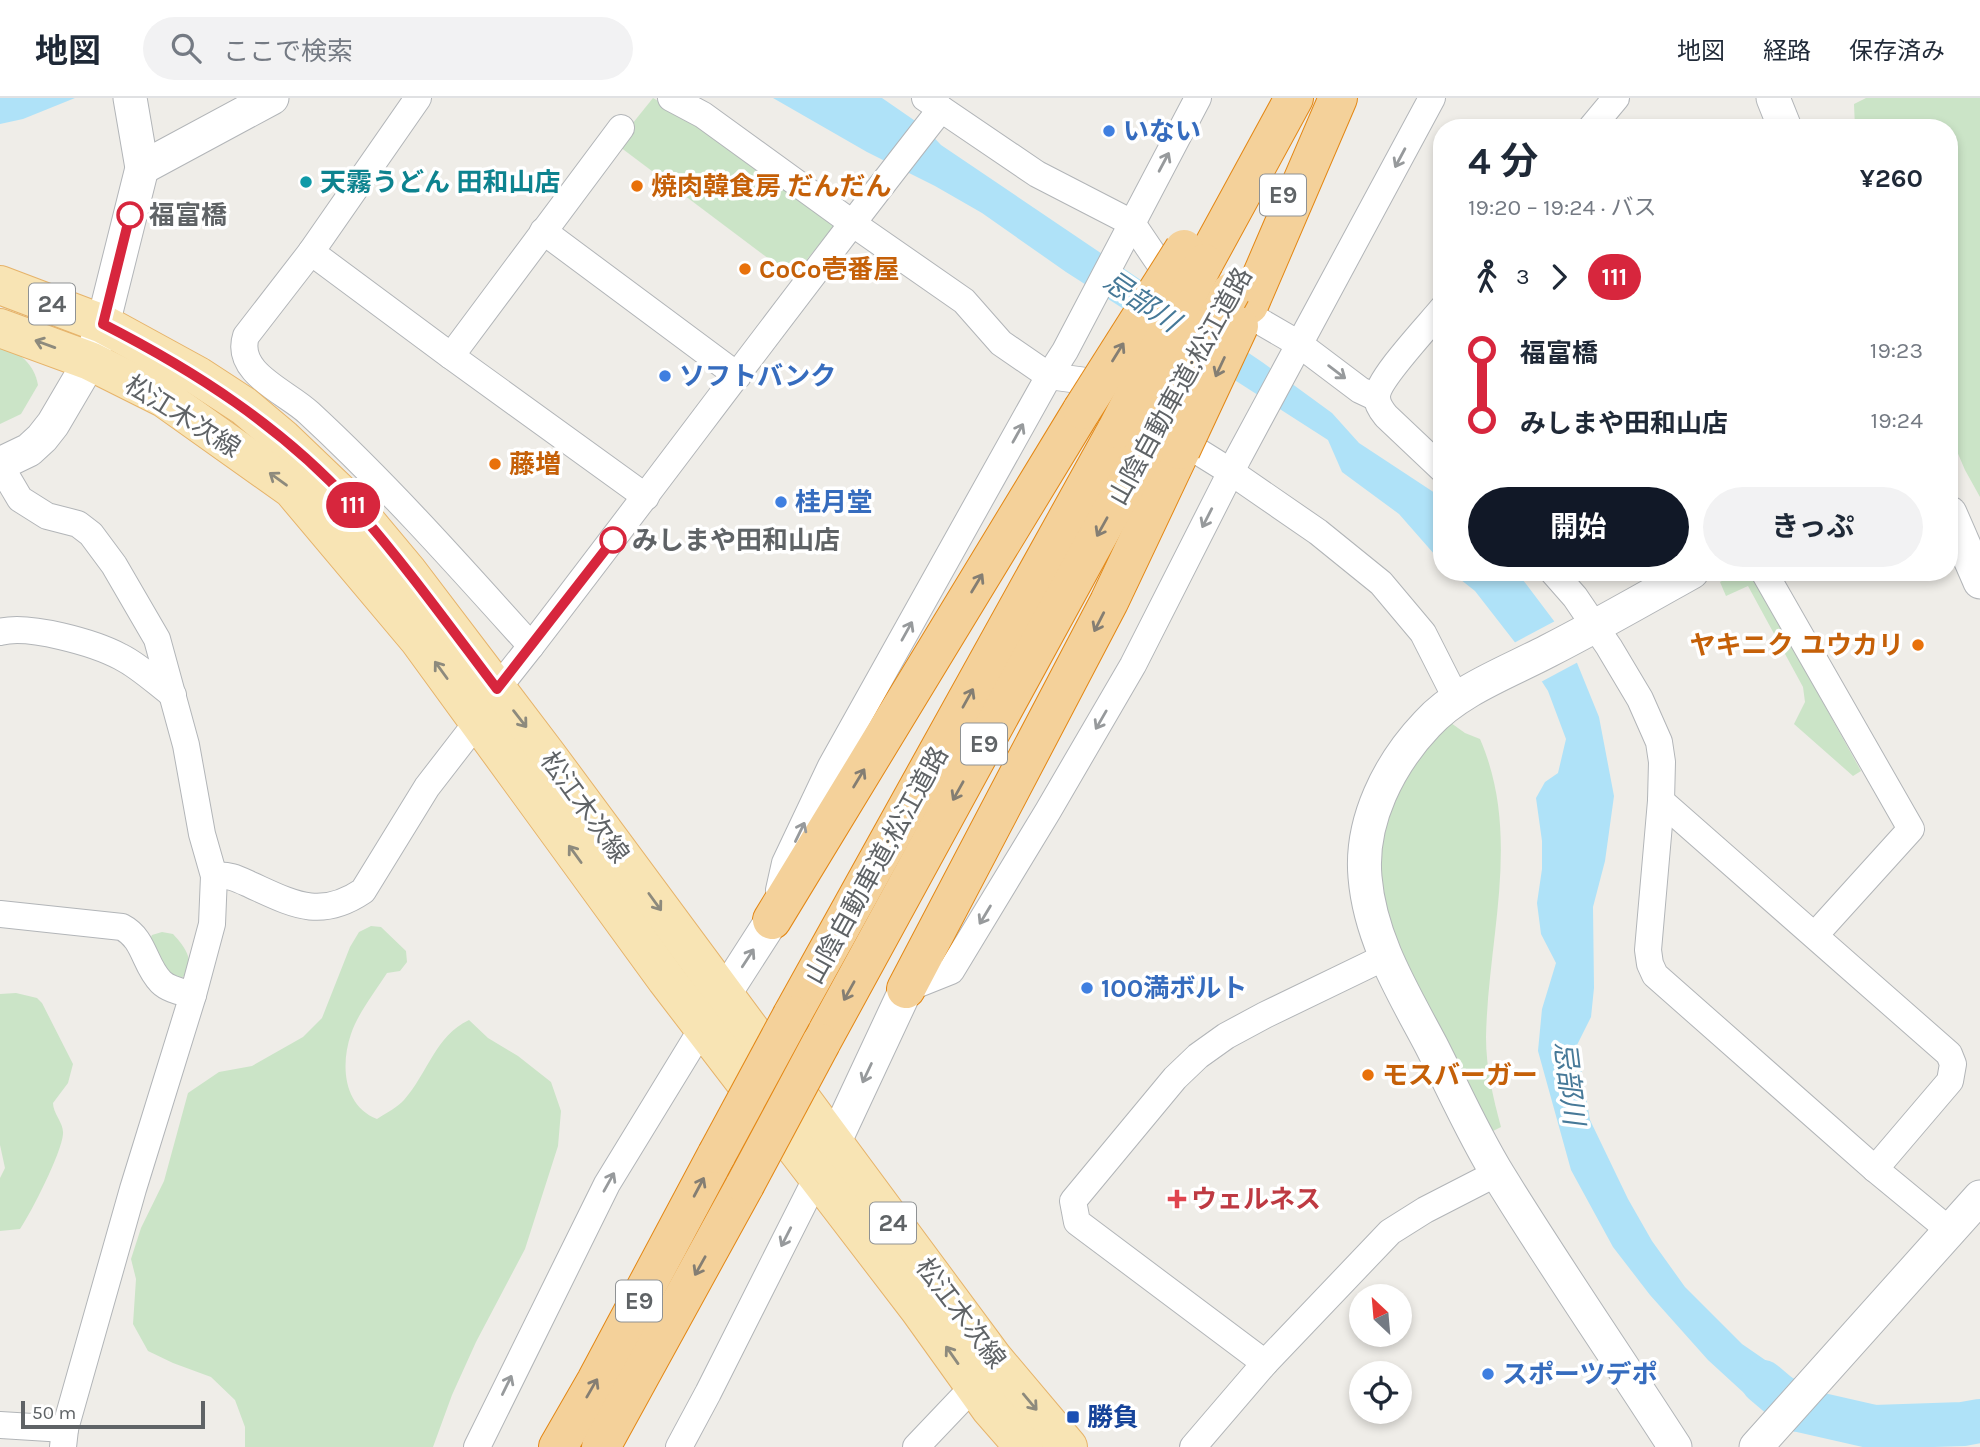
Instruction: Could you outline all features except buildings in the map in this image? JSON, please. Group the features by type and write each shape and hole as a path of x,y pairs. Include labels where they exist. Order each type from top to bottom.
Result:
{"highway":[{"name":"山陰自動車道;松江道路","path":"601,1447 1148,442 1194,256 1270,140 1294,98"},
{"name":"山陰自動車道;松江道路","path":"558,1447 792,1015 1148,442 1240,299 1337,98"},
{"path":"772,920 1082,410 1194,256"},
{"path":"906,989 1103,614 1148,442"}],"main road":[{"name":"松江木次線","path":"0,285 103,324 221,391 314,466 352,505 408,572 488,705 703,1027 825,1159 1068,1447"},
{"name":"松江木次線","path":"0,328 90,361 164,398 292,489 419,640 488,705 723,995 919,1309 974,1386 1024,1447"}],"street":[{"path":"142,168 272,98"},
{"path":"418,98 311,251 246,336 244,345 247,361 253,370 304,408 385,484 531,646"},
{"path":"671,98 703,115 857,217 964,301 1001,343 1049,376 1086,382 1234,464 1381,583 1423,633 1463,696"},
{"path":"477,1447 607,1184 772,920 785,863 831,766 1049,376 1065,352 1198,98"},
{"path":"679,1447 825,1159 906,989 951,971 1048,811 1133,665 1234,464 1432,98"},
{"path":"1598,119 1616,98"},
{"path":"1773,98 1781,119"},
{"path":"214,876 228,874 292,903 321,909 346,902 363,891 427,787 857,217 933,109 1127,234 1159,263 1294,353 1377,398"},
{"path":"0,1425 64,1438 133,1189 212,924 214,876 202,834 186,745 157,639 114,565 91,534 78,524 47,516 20,499 0,464 29,450 42,438 90,361 103,324 142,168 132,113"},
{"path":"451,356 621,128"},
{"path":"543,231 738,376"},
{"path":"311,251 646,497"},
{"path":"1433,320 1384,380 1377,398 1378,406 1385,416 1433,461"},
{"path":"1958,531 1980,582"},
{"path":"1561,581 1575,597 1588,630 1640,699 1659,742 1662,762 1661,802 1648,950 1655,975 1875,1169 1949,1230"},
{"path":"1675,1447 1497,1173 1385,957 1370,911 1364,875 1366,841 1375,804 1387,777 1428,722 1463,696 1676,581"},
{"path":"1769,581 1911,828 1815,936"},
{"path":"0,632 30,630 99,647 121,657 173,695"},
{"path":"1661,802 1949,1054 1953,1063 1950,1081 1875,1169"},
{"path":"0,914 122,927 137,939 162,982 193,995"},
{"path":"1265,1363 1077,1222 1073,1201 1175,1078 1198,1056 1226,1036 1265,1015 1385,957"},
{"path":"1193,1447 1265,1363 1390,1232 1436,1204 1497,1173"},
{"path":"1761,1443 1980,1197"},
{"path":"916,1447 974,1386"}],"green space":[{"path":"653,98 698,124 830,219 833,227 793,277 616,144"},
{"path":"1866,98 1980,98 1980,497 1958,454 1958,119 1855,119 1854,104"},
{"path":"0,343 25,360 38,385 21,414 0,424"},
{"path":"1756,581 1861,771 1853,776 1794,724 1805,702 1803,687 1748,586 1726,596 1720,582"},
{"path":"1451,723 1480,739 1492,776 1499,812 1500,886 1486,1037 1490,1082 1501,1127 1493,1131 1396,946 1379,878 1383,823 1414,760"},
{"path":"371,926 381,927 406,951 407,962 400,971 387,973 362,1010 351,1034 346,1072 351,1095 357,1105 377,1119 399,1105 448,1035 469,1020 488,1038 518,1056 551,1082 561,1111 558,1146 525,1249 476,1342 452,1395 433,1447 245,1447 245,1427 235,1400 211,1377 148,1351 133,1324 136,1279 131,1259 141,1228 164,1181 188,1093 219,1072 252,1066 303,1037 322,1018 350,947 359,932"},
{"path":"162,932 173,934 188,956 188,967 181,979 169,978 149,941 152,935"},
{"path":"16,993 37,998 42,1003 73,1064 68,1083 53,1103 63,1134 52,1168 20,1229 0,1231 0,1178 5,1168 0,1145 0,994"}],"water":[{"path":"0,98 75,98 23,119 0,124"},
{"path":"773,98 882,98 924,127 941,145 1262,362 1332,413 1359,443 1433,492 1433,553 1399,514 1342,472 1328,440 1066,272 982,213"},
{"path":"1462,581 1524,581 1554,621 1573,653 1599,717 1614,796 1605,861 1593,907 1594,988 1591,1017 1577,1045 1590,1120 1628,1199 1652,1241 1685,1287 1742,1344 1787,1375 1825,1395 1795,1432 1756,1404 1708,1360 1650,1295 1613,1247 1571,1170 1538,1051 1542,1009 1556,963 1541,934 1537,903 1542,869 1542,841 1536,798 1545,782 1558,773 1566,739 1548,691 1524,654 1475,591"}],"pier":[{"path":"1557,620 1580,661 1539,683 1512,644"}],"waterway":[{"name":"忌部川","path":"1763,1382 1795,1409 1874,1427 1980,1421"}],"bus line":[{"name":"111","path":"130,215 103,324 221,391 314,466 352,505 408,572 497,689 613,540"}],"place":[{"name":"いない","path":"1109,131"},
{"name":"天霧うどん 田和山店","path":"306,182"},
{"name":"焼肉韓食房 だんだん","path":"637,186"},
{"name":"福富橋","path":"130,215"},
{"name":"CoCo壱番屋","path":"745,269"},
{"name":"ソフトバンク","path":"665,376"},
{"name":"藤増","path":"495,464"},
{"name":"桂月堂","path":"781,502"},
{"name":"みしまや田和山店","path":"613,540"},
{"name":"ヤキニク ユウカリ","path":"1918,645"},
{"name":"100満ボルト","path":"1087,988"},
{"name":"モスバーガー","path":"1368,1075"},
{"name":"ウェルネス","path":"1177,1199"},
{"name":"スポーツデポ","path":"1488,1374"},
{"name":"勝負","path":"1073,1417"}]}
